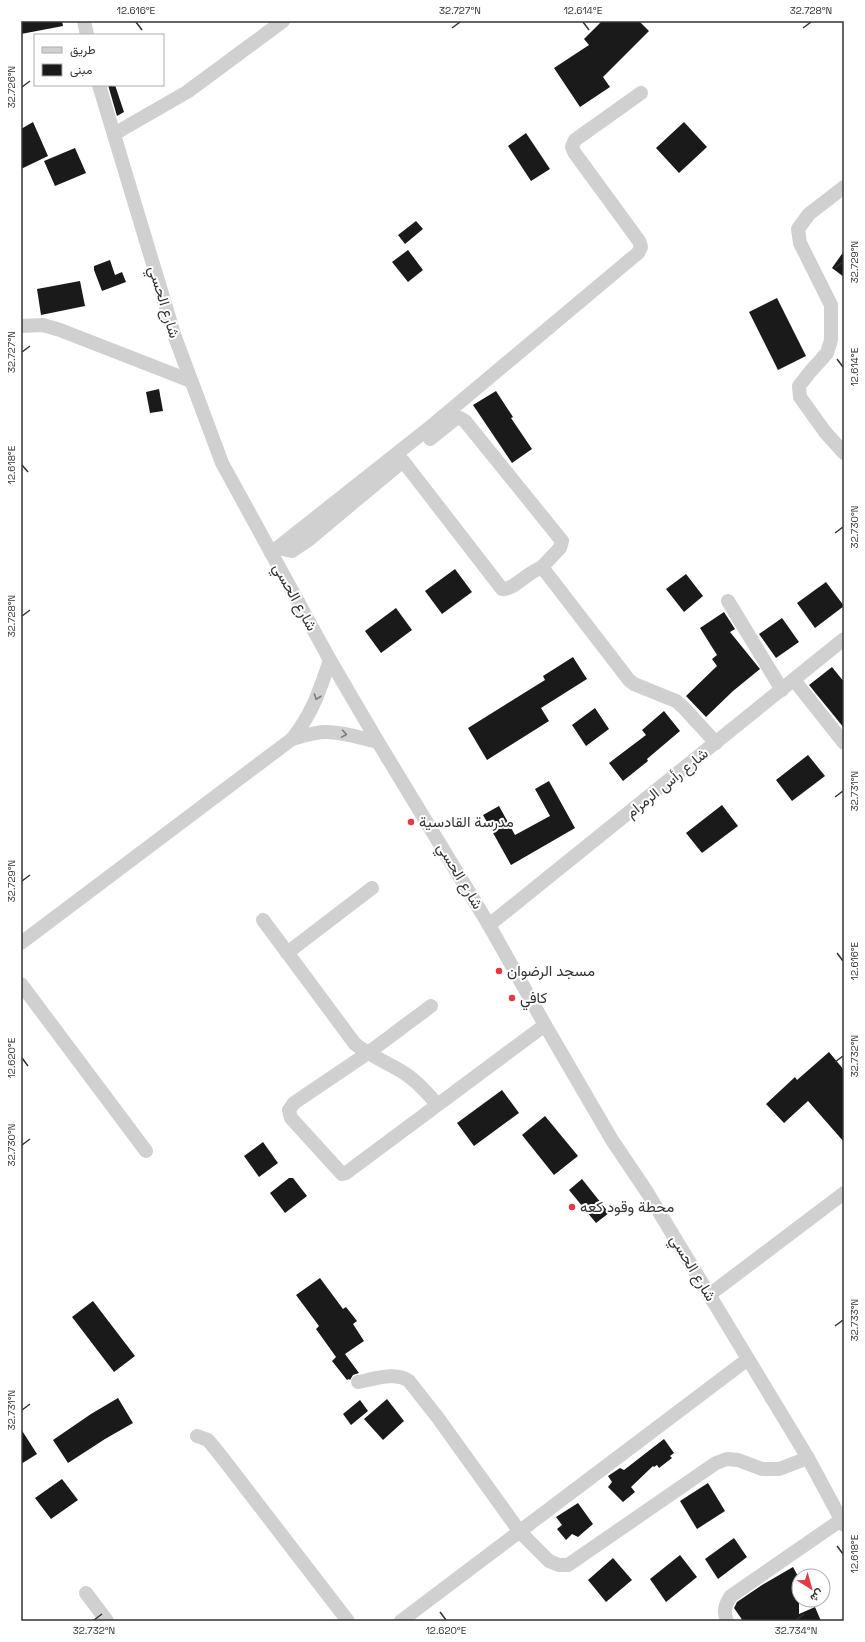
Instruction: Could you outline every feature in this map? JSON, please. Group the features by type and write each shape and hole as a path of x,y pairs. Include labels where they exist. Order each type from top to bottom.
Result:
{"street":[{"path":"84,21 87,34"},
{"path":"114,134 187,92 277,23"},
{"name":"شارع الحسي","path":"99,86 175,337 222,463 275,550 330,660 378,742 489,925 612,1140 647,1192 808,1458 843,1522"},
{"path":"275,550 432,431 638,254 641,247 639,241 574,152 572,147 575,140 641,92"},
{"path":"844,187 809,214 798,228 800,243 831,305 831,340 827,353 799,386 800,398 825,432 844,454"},
{"path":"21,326 43,326 60,330 191,381"},
{"path":"275,550 292,551 307,541 403,461 432,431 460,418 462,418 553,529 562,541 560,548 541,568 535,570 508,588 502,589 403,461"},
{"path":"541,568 545,571 629,680 634,684 676,701 716,743"},
{"path":"728,601 782,690"},
{"name":"شارع رأس الرمرام","path":"489,925 844,639"},
{"path":"21,942 292,739 304,723 315,704 330,660"},
{"path":"794,680 844,743"},
{"path":"292,739 309,734 325,732 344,734 378,742"},
{"path":"287,953 372,888"},
{"path":"263,920 355,1044 402,1072 421,1087 437,1104"},
{"path":"21,984 146,1151"},
{"path":"432,1006 368,1053 294,1104 289,1110 291,1118 342,1174 346,1173 545,1025"},
{"path":"709,1295 844,1193"},
{"path":"401,1621 748,1359"},
{"path":"358,1382 395,1376 404,1377 409,1381 438,1418 520,1532 549,1561 559,1565 568,1565 716,1463 727,1459 738,1460 762,1469 779,1469 808,1458"},
{"path":"197,1436 208,1440 217,1451 348,1621"},
{"path":"727,1621 725,1615 725,1605 730,1596 843,1522"},
{"path":"86,1593 107,1621"}],"building":[{"path":"21,21 62,21 63,26 21,34"},
{"path":"602,21 639,21 649,31 603,77 610,87 580,107 554,68 589,45 584,39"},
{"path":"108,86 115,86 124,112 117,116"},
{"path":"33,122 48,156 21,169 21,129"},
{"path":"684,122 707,147 679,173 656,148"},
{"path":"526,133 550,169 531,181 508,146"},
{"path":"75,148 86,173 55,186 44,161"},
{"path":"416,221 423,229 405,244 398,235"},
{"path":"408,250 423,270 408,282 392,262"},
{"path":"844,251 844,277 832,268"},
{"path":"110,260 115,275 122,272 126,282 102,291 94,270 94,266"},
{"path":"80,281 85,306 41,315 37,289"},
{"path":"777,298 806,356 778,370 749,312"},
{"path":"159,389 163,411 150,413 146,392"},
{"path":"496,391 513,417 511,418 532,449 512,463 473,405"},
{"path":"455,569 472,592 442,614 425,591"},
{"path":"686,574 703,596 684,612 666,589"},
{"path":"826,582 844,606 815,628 797,603"},
{"path":"396,608 412,630 381,653 365,631"},
{"path":"724,612 735,629 730,632 760,669 733,691 706,717 686,696 717,666 712,659 717,655 700,628"},
{"path":"782,618 799,642 776,658 759,634"},
{"path":"573,657 587,679 541,708 549,721 487,760 468,728 545,680 543,676"},
{"path":"832,667 844,682 844,728 809,685"},
{"path":"595,708 609,729 586,746 572,725"},
{"path":"664,711 680,731 647,759 648,761 623,781 609,763 646,735 642,730"},
{"path":"808,755 825,776 792,801 776,780"},
{"path":"549,781 575,828 511,865 483,815 499,806 515,835 550,816 535,789"},
{"path":"722,805 738,826 702,853 686,833"},
{"path":"829,1052 844,1070 844,1142 808,1101 784,1123 766,1104 795,1077 797,1080"},
{"path":"502,1090 519,1113 474,1146 457,1123"},
{"path":"545,1116 578,1156 554,1175 522,1135"},
{"path":"263,1142 278,1163 259,1177 244,1156"},
{"path":"289,1178 293,1178 307,1196 285,1213 270,1193"},
{"path":"582,1179 609,1213 596,1223 569,1190"},
{"path":"320,1278 343,1309 346,1307 357,1321 353,1324 364,1341 345,1354 359,1373 353,1375 350,1380 347,1380 332,1361 336,1357 316,1329 319,1326 296,1295"},
{"path":"93,1301 135,1356 114,1372 72,1317"},
{"path":"118,1398 133,1423 68,1463 53,1440 91,1414"},
{"path":"387,1399 404,1421 383,1440 364,1419"},
{"path":"360,1400 368,1411 351,1425 343,1414"},
{"path":"21,1429 37,1454 21,1464"},
{"path":"664,1439 674,1453 670,1456 672,1458 659,1468 657,1465 654,1467 653,1466 631,1487 635,1492 623,1502 608,1487 612,1482 608,1476 620,1468 624,1470"},
{"path":"62,1479 78,1500 51,1519 35,1498"},
{"path":"708,1483 725,1511 697,1529 680,1501"},
{"path":"578,1503 593,1524 578,1537 572,1534 566,1540 557,1529 562,1525 556,1517"},
{"path":"734,1538 747,1557 718,1579 705,1559"},
{"path":"680,1555 697,1577 666,1602 650,1579"},
{"path":"613,1558 632,1580 606,1602 588,1580"},
{"path":"791,1568 791,1608 799,1608 799,1614 815,1608 821,1621 743,1621 734,1608 737,1602"}],"place":[{"name":"مدرسة القادسية","path":"411,822"},
{"name":"مسجد الرضوان","path":"499,971"},
{"name":"كافي","path":"512,998"},
{"name":"محطة وقود كعه","path":"572,1207"}]}
